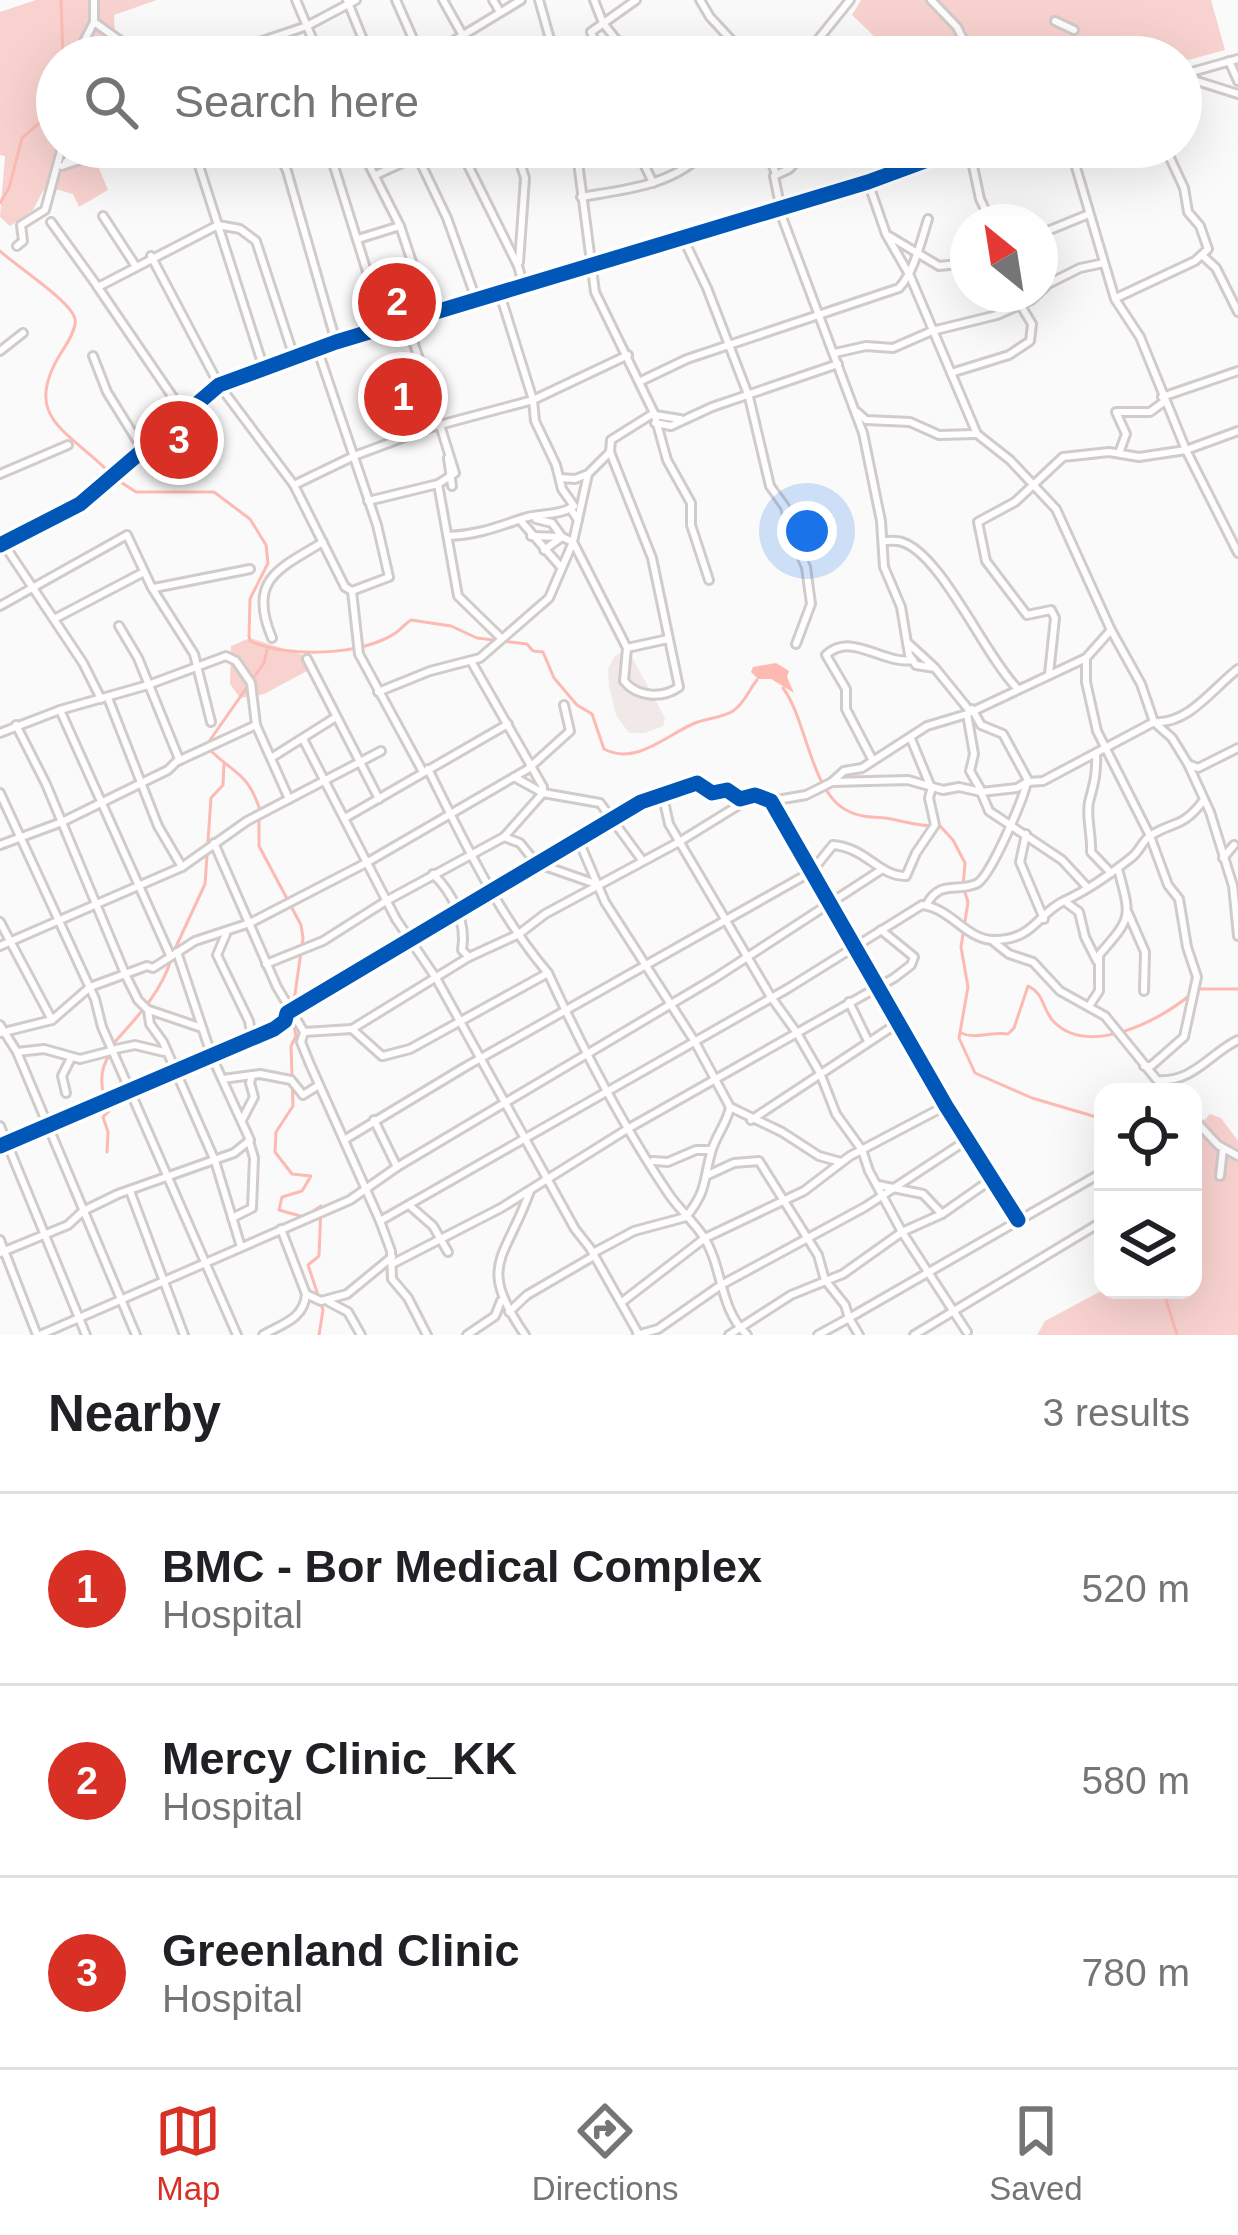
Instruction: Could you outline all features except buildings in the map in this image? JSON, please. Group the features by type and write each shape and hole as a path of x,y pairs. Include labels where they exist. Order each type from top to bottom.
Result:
{"street":[{"path":"87,36 94,22 94,0"},
{"path":"296,0 311,36"},
{"path":"396,0 414,36"},
{"path":"443,0 462,36 520,0"},
{"path":"494,0 500,12"},
{"path":"538,0 549,36"},
{"path":"594,0 613,36"},
{"path":"593,36 591,32 636,0"},
{"path":"700,0 728,36"},
{"path":"821,36 850,0"},
{"path":"931,0 962,36"},
{"path":"282,36 351,1 363,36"},
{"path":"1055,21 1074,31"},
{"path":"94,22 114,36"},
{"path":"1202,70 1234,60 1238,81"},
{"path":"1202,83 1238,94"},
{"path":"16,246 23,241 21,225 45,210 57,168"},
{"path":"56,173 60,168"},
{"path":"200,168 264,369"},
{"path":"286,168 336,342"},
{"path":"334,168 385,329"},
{"path":"372,168 400,226 430,317"},
{"path":"376,175 391,168"},
{"path":"424,168 477,301"},
{"path":"469,168 524,286"},
{"path":"518,266 525,178 521,168"},
{"path":"578,168 595,292 641,381 667,460 691,503 692,528 709,580"},
{"path":"646,168 653,183"},
{"path":"581,197 653,183 685,168"},
{"path":"774,168 779,206 863,433 884,567 901,607 906,642 913,660 926,669 935,668"},
{"path":"776,174 790,168"},
{"path":"182,867 158,826 105,699 2,544 80,504 219,385 336,342 907,168"},
{"path":"972,168 982,204"},
{"path":"1076,168 1115,298 1140,337 1186,450 1238,553"},
{"path":"1115,298 1204,256 1208,249 1188,212 1175,168"},
{"path":"868,182 886,234 910,276 977,434 1003,453 1060,515 1141,684 1154,722 1172,738 1188,764 1233,886 1238,934"},
{"path":"1058,227 1089,214"},
{"path":"103,215 135,265"},
{"path":"641,381 678,362 890,292 910,276 928,219"},
{"path":"51,222 184,412"},
{"path":"98,286 218,225 240,229 256,241 294,358"},
{"path":"356,239 400,226"},
{"path":"886,234 914,254 950,266"},
{"path":"682,237 749,397 770,487 785,508 807,568 811,604 796,644"},
{"path":"151,256 219,385 295,485 344,587 352,591 389,577 317,349"},
{"path":"1204,256 1216,268 1238,312"},
{"path":"83,262 98,286"},
{"path":"1058,279 1104,263"},
{"path":"500,294 533,400 535,421 574,506"},
{"path":"835,353 866,346 893,348 932,331 1001,312"},
{"path":"951,373 1009,355 1030,340 1032,324 1023,312"},
{"path":"368,501 438,484 455,472 407,323"},
{"path":"0,351 23,333"},
{"path":"295,485 354,456 442,424 533,400 628,355"},
{"path":"93,356 107,392 142,450"},
{"path":"532,536 573,542 627,648 624,680 631,689 652,695 680,687 652,558 610,452 611,440 654,417 683,420 838,364"},
{"path":"1119,454 1126,434 1116,412 1150,412 1164,399 1238,371"},
{"path":"851,404 866,420 910,422 939,435 977,434"},
{"path":"442,424 452,485"},
{"path":"1049,674 1052,610 1027,615 986,561 978,522 1015,502 1064,457 1138,457 1186,450 1238,431"},
{"path":"0,474 68,445"},
{"path":"560,478 588,474 610,452"},
{"path":"378,692 480,658 549,598 573,542 588,474"},
{"path":"438,484 458,596 501,638"},
{"path":"448,536 493,532 523,519 561,513 582,499"},
{"path":"574,506 569,508 578,520"},
{"path":"523,519 560,566"},
{"path":"523,519 552,523 562,537"},
{"path":"0,606 127,535 152,588 198,664 211,722"},
{"path":"544,550 562,537"},
{"path":"883,541 903,542 940,574 977,636 1017,688"},
{"path":"272,638 263,618 266,583 278,569 323,542"},
{"path":"152,588 250,569"},
{"path":"55,618 144,572"},
{"path":"352,591 359,654 378,692 493,892 532,956 548,973 629,1128 686,1217 705,1238 744,1332"},
{"path":"119,626 178,760"},
{"path":"4,1145 274,1030 292,1010 641,802 698,783 712,793 727,790 740,799 755,795 771,801 806,795 844,771 862,768 927,726 1086,658 1112,630"},
{"path":"627,648 668,639"},
{"path":"906,642 935,668 981,724 1003,734 1028,782"},
{"path":"872,758 846,710 846,689 826,655 845,644 895,661 913,660"},
{"path":"0,733 226,656 236,661 251,683 256,724 289,800"},
{"path":"1086,658 1097,731 1150,836 1168,885 1180,899 1186,947 1197,976 1184,1037 1151,1066 1144,1066"},
{"path":"307,659 379,799"},
{"path":"471,661 533,766 543,793"},
{"path":"832,782 908,780 943,790 964,787 981,792 1043,782 1154,722 1168,723 1182,716 1238,669"},
{"path":"136,1335 16,1052 1,1030 52,1020 90,987 154,968 195,941 226,934 366,863 533,766 570,731 565,705"},
{"path":"60,710 174,954 250,1141 252,1208 232,1218"},
{"path":"969,711 974,754 970,770 989,811 1062,860 1087,887"},
{"path":"271,758 336,717"},
{"path":"0,845 62,822 256,724"},
{"path":"344,819 508,724"},
{"path":"16,725 138,1000 148,1010 202,1028"},
{"path":"303,739 386,901 436,978 638,1335 658,1332 722,1286 883,1196 967,1140"},
{"path":"344,1140 811,872 837,844 869,855 881,870 899,877 909,873 935,826 928,797 931,786 910,739"},
{"path":"1112,759 1118,740"},
{"path":"1188,764 1198,768 1238,748"},
{"path":"4,944 182,867 214,843 381,751"},
{"path":"1096,753 1097,782 1088,806 1090,852 1111,873"},
{"path":"406,783 425,771"},
{"path":"513,776 543,793 598,801 642,860"},
{"path":"380,1221 771,997 927,904 945,886 971,886 981,880 1028,782"},
{"path":"0,793 90,987 102,1027 237,1335"},
{"path":"266,964 323,940 504,838 543,793"},
{"path":"304,1032 352,1029 755,795"},
{"path":"662,796 679,842 820,1073 836,1114 862,1150 902,1232 967,1332"},
{"path":"771,801 946,1106 1018,1220"},
{"path":"927,904 973,936 999,941 1031,931 1063,901 1073,900 1128,861 1150,836 1192,815 1203,801"},
{"path":"1026,833 1020,862 1044,919"},
{"path":"504,838 520,843 538,863 598,883"},
{"path":"579,841 644,967 695,1042 730,1107 819,1156 841,1162"},
{"path":"214,843 266,964 304,1032 302,1042 319,1085 380,1221 392,1260 392,1279 427,1335"},
{"path":"1223,858 1234,845"},
{"path":"1120,863 1128,913 1144,952 1144,991"},
{"path":"0,1240 39,1335 350,1200 830,906 881,870"},
{"path":"433,874 457,912 465,935 462,950 469,957"},
{"path":"1063,901 1079,912 1097,961 1099,991 1089,1006"},
{"path":"1097,961 1128,913"},
{"path":"0,922 4,944 52,1020"},
{"path":"306,1294 315,1301 347,1294 392,1260 443,1240 877,988 914,960 881,930"},
{"path":"226,934 217,955 252,1038"},
{"path":"990,940 1009,954 1033,962 1060,991 1105,1016 1157,1080 1174,1080 1202,1068 1238,1040"},
{"path":"352,1029 387,1056 410,1049 548,973"},
{"path":"849,1002 868,1041"},
{"path":"148,1010 150,1024 214,1161 242,1248"},
{"path":"751,1120 898,1023"},
{"path":"16,1052 44,1049 71,1058 135,1045 164,1052"},
{"path":"66,1093 62,1076 71,1058"},
{"path":"242,1120 254,1097 252,1076"},
{"path":"223,1079 291,1080 303,1095 319,1085"},
{"path":"622,1302 705,1238 804,1191 841,1162 946,1106"},
{"path":"509,1312 527,1295 634,1231 686,1217 707,1183 711,1150 730,1107"},
{"path":"374,1120 397,1167"},
{"path":"0,1126 86,1335"},
{"path":"1202,1127 1223,1149 1238,1156"},
{"path":"2,1252 68,1225 83,1211 166,1175 214,1161 250,1141"},
{"path":"1220,1176 1223,1149"},
{"path":"650,1160 668,1162 696,1150 711,1150"},
{"path":"708,1175 734,1162 759,1161 818,1255 825,1280 845,1305 859,1335"},
{"path":"818,1335 1094,1177"},
{"path":"730,1335 744,1332 791,1295 843,1274 992,1178"},
{"path":"877,1185 923,1194 942,1214"},
{"path":"130,1191 184,1335"},
{"path":"525,1335 502,1298 497,1263 530,1191"},
{"path":"409,1205 443,1240 448,1252"},
{"path":"914,1335 1094,1226"},
{"path":"263,1335 303,1311 306,1294 281,1229"},
{"path":"466,1335 495,1316 502,1298"},
{"path":"326,1300 347,1312 361,1335"}],"shaded area":[{"path":"36,0 157,0 114,15 115,36 36,36 36,168 99,168 108,190 79,207 73,194 52,188 43,191 33,210 10,226 0,217 5,156 0,155 0,12"},
{"path":"861,0 1211,0 1225,50 1202,56 1202,36 874,36 852,15"},
{"path":"250,638 303,655 307,671 264,694 240,698 230,684 231,646"},
{"path":"627,648 665,718 663,726 645,733 629,733 616,715 609,686 608,669 614,657"},
{"path":"776,663 789,671 794,693 751,672 753,667"},
{"path":"1210,1114 1221,1118 1238,1141 1238,1335 1037,1335 1045,1321 1094,1295 1094,1299 1202,1299 1202,1122"}],"waterway":[{"path":"61,0 62,36"},
{"path":"0,203 9,188 22,138 36,126"},
{"path":"0,251 72,312 71,337 50,375 48,408 65,433 109,472"},
{"path":"116,479 136,492 214,492 250,519 266,545 268,563 250,599 249,636 250,641 265,646 303,652 345,650 382,640 411,620 451,626 477,638 527,644 543,652 554,678 577,705 592,714 604,749 628,754 729,713 757,680"},
{"path":"260,810 245,780 209,749 210,740 264,663 267,650"},
{"path":"783,688 818,773 836,802 861,816 940,826 965,863 963,886 968,902 961,947 968,987 959,1038 975,1073 1032,1098 1094,1116"},
{"path":"174,951 205,884 211,798 223,785 224,764"},
{"path":"259,819 259,846 301,925 293,1008"},
{"path":"113,1044 154,994 171,960"},
{"path":"961,1033 1008,1034 1028,986 1038,993 1054,1022 1086,1036 1104,1036 1143,1024 1190,995"},
{"path":"1198,989 1238,989"},
{"path":"292,1017 296,1036 291,1046 293,1106 276,1132 275,1152 292,1174 311,1176 302,1191 282,1197 279,1210 304,1217 321,1206 319,1256 308,1265 323,1310 319,1335"},
{"path":"107,1152 103,1117 109,1111 102,1081 111,1053"},
{"path":"1166,1299 1177,1335"}],"cycle path":[{"path":"0,545 80,504 219,385 336,342 906,168"},
{"path":"0,1146 274,1029 287,1013 641,802 697,783 712,793 727,790 740,799 755,795 771,801 946,1106 1018,1220"}],"place":[{"name":"Mercy Clinic_KK","path":"397,302"},
{"name":"BMC - Bor Medical Complex","path":"403,397"},
{"name":"Greenland Clinic","path":"179,440"}]}
